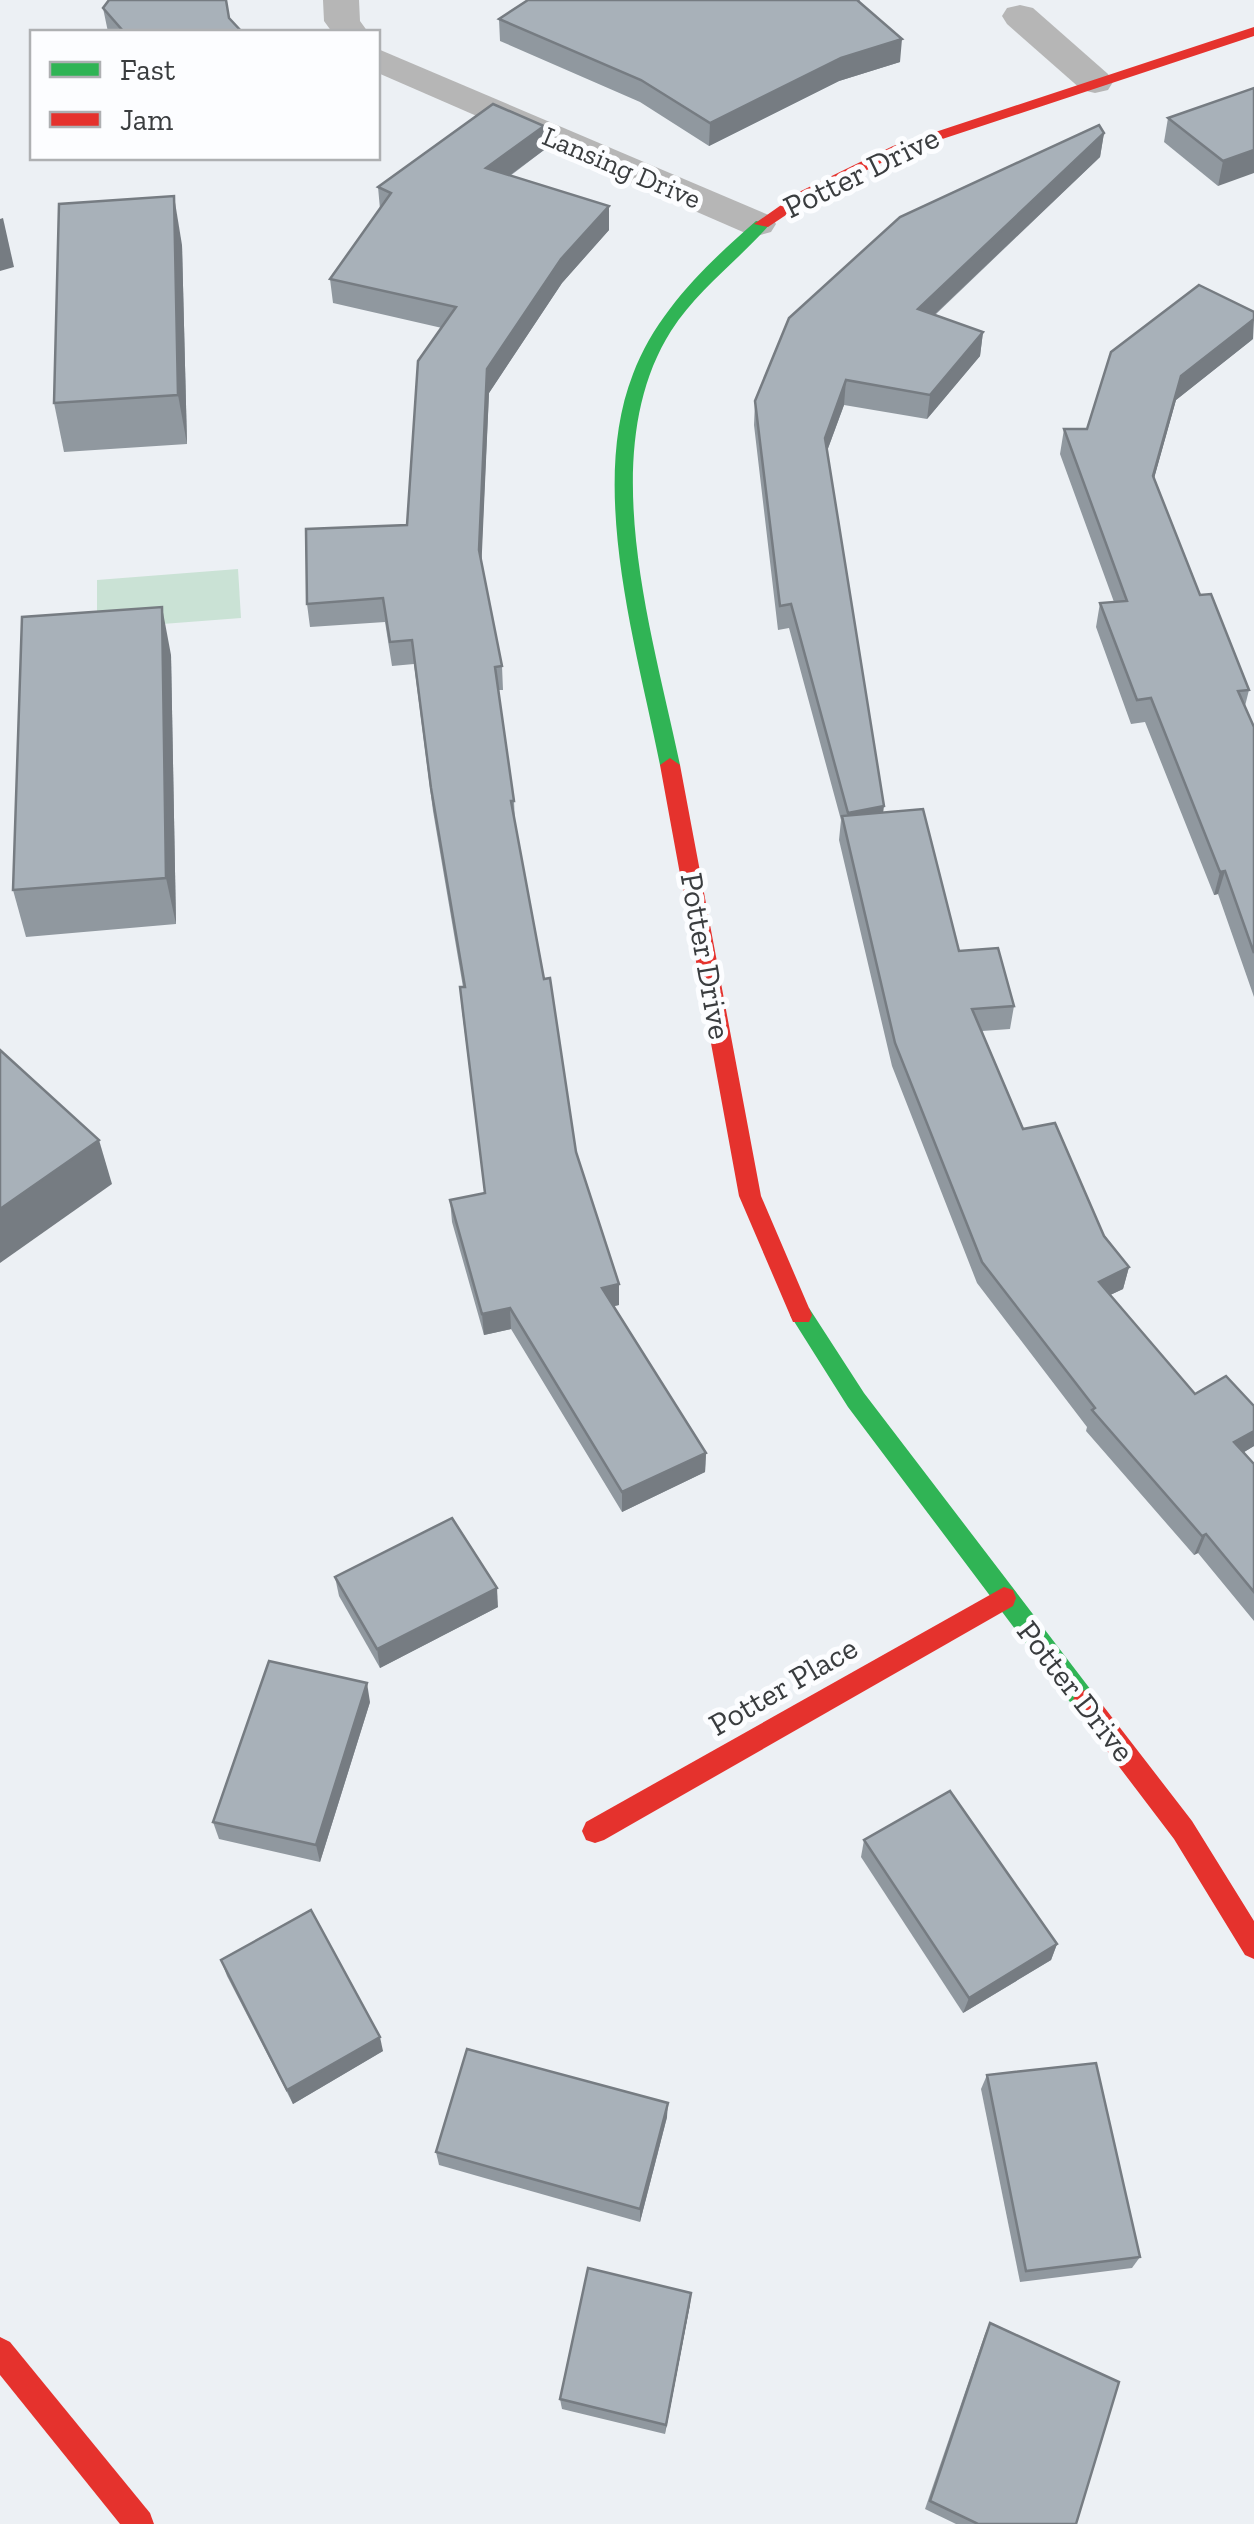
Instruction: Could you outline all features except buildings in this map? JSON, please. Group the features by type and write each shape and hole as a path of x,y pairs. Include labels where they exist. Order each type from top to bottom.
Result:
{"street":[{"path":"341,0 342,20 349,30"},
{"path":"1020,16 1095,82"},
{"name":"Potter Drive","path":"1254,31 898,149 823,184 757,224 727,251 675,312 650,352 634,391 622,464 636,578 750,1196 808,1330 1004,1598 1184,1830 1254,1946"},
{"name":"Lansing Drive","path":"380,61 757,224"},
{"name":"Potter Place","path":"596,1831 1004,1598"},
{"path":"0,2352 139,2524"}],"green space":[{"path":"238,569 241,618 97,629 97,580"}],"traffic: fast":[{"path":"670,765 632,569 626,516 629,418 640,376 662,332 708,274 762,224"},
{"path":"801,1315 856,1400 1085,1702"}],"traffic: jam":[{"path":"762,224 807,194 898,149 1254,31"},
{"path":"670,765 750,1196 801,1315"},
{"path":"595,1831 1004,1598"},
{"path":"1085,1702 1183,1830 1254,1946"},
{"path":"0,2352 139,2524"}]}
